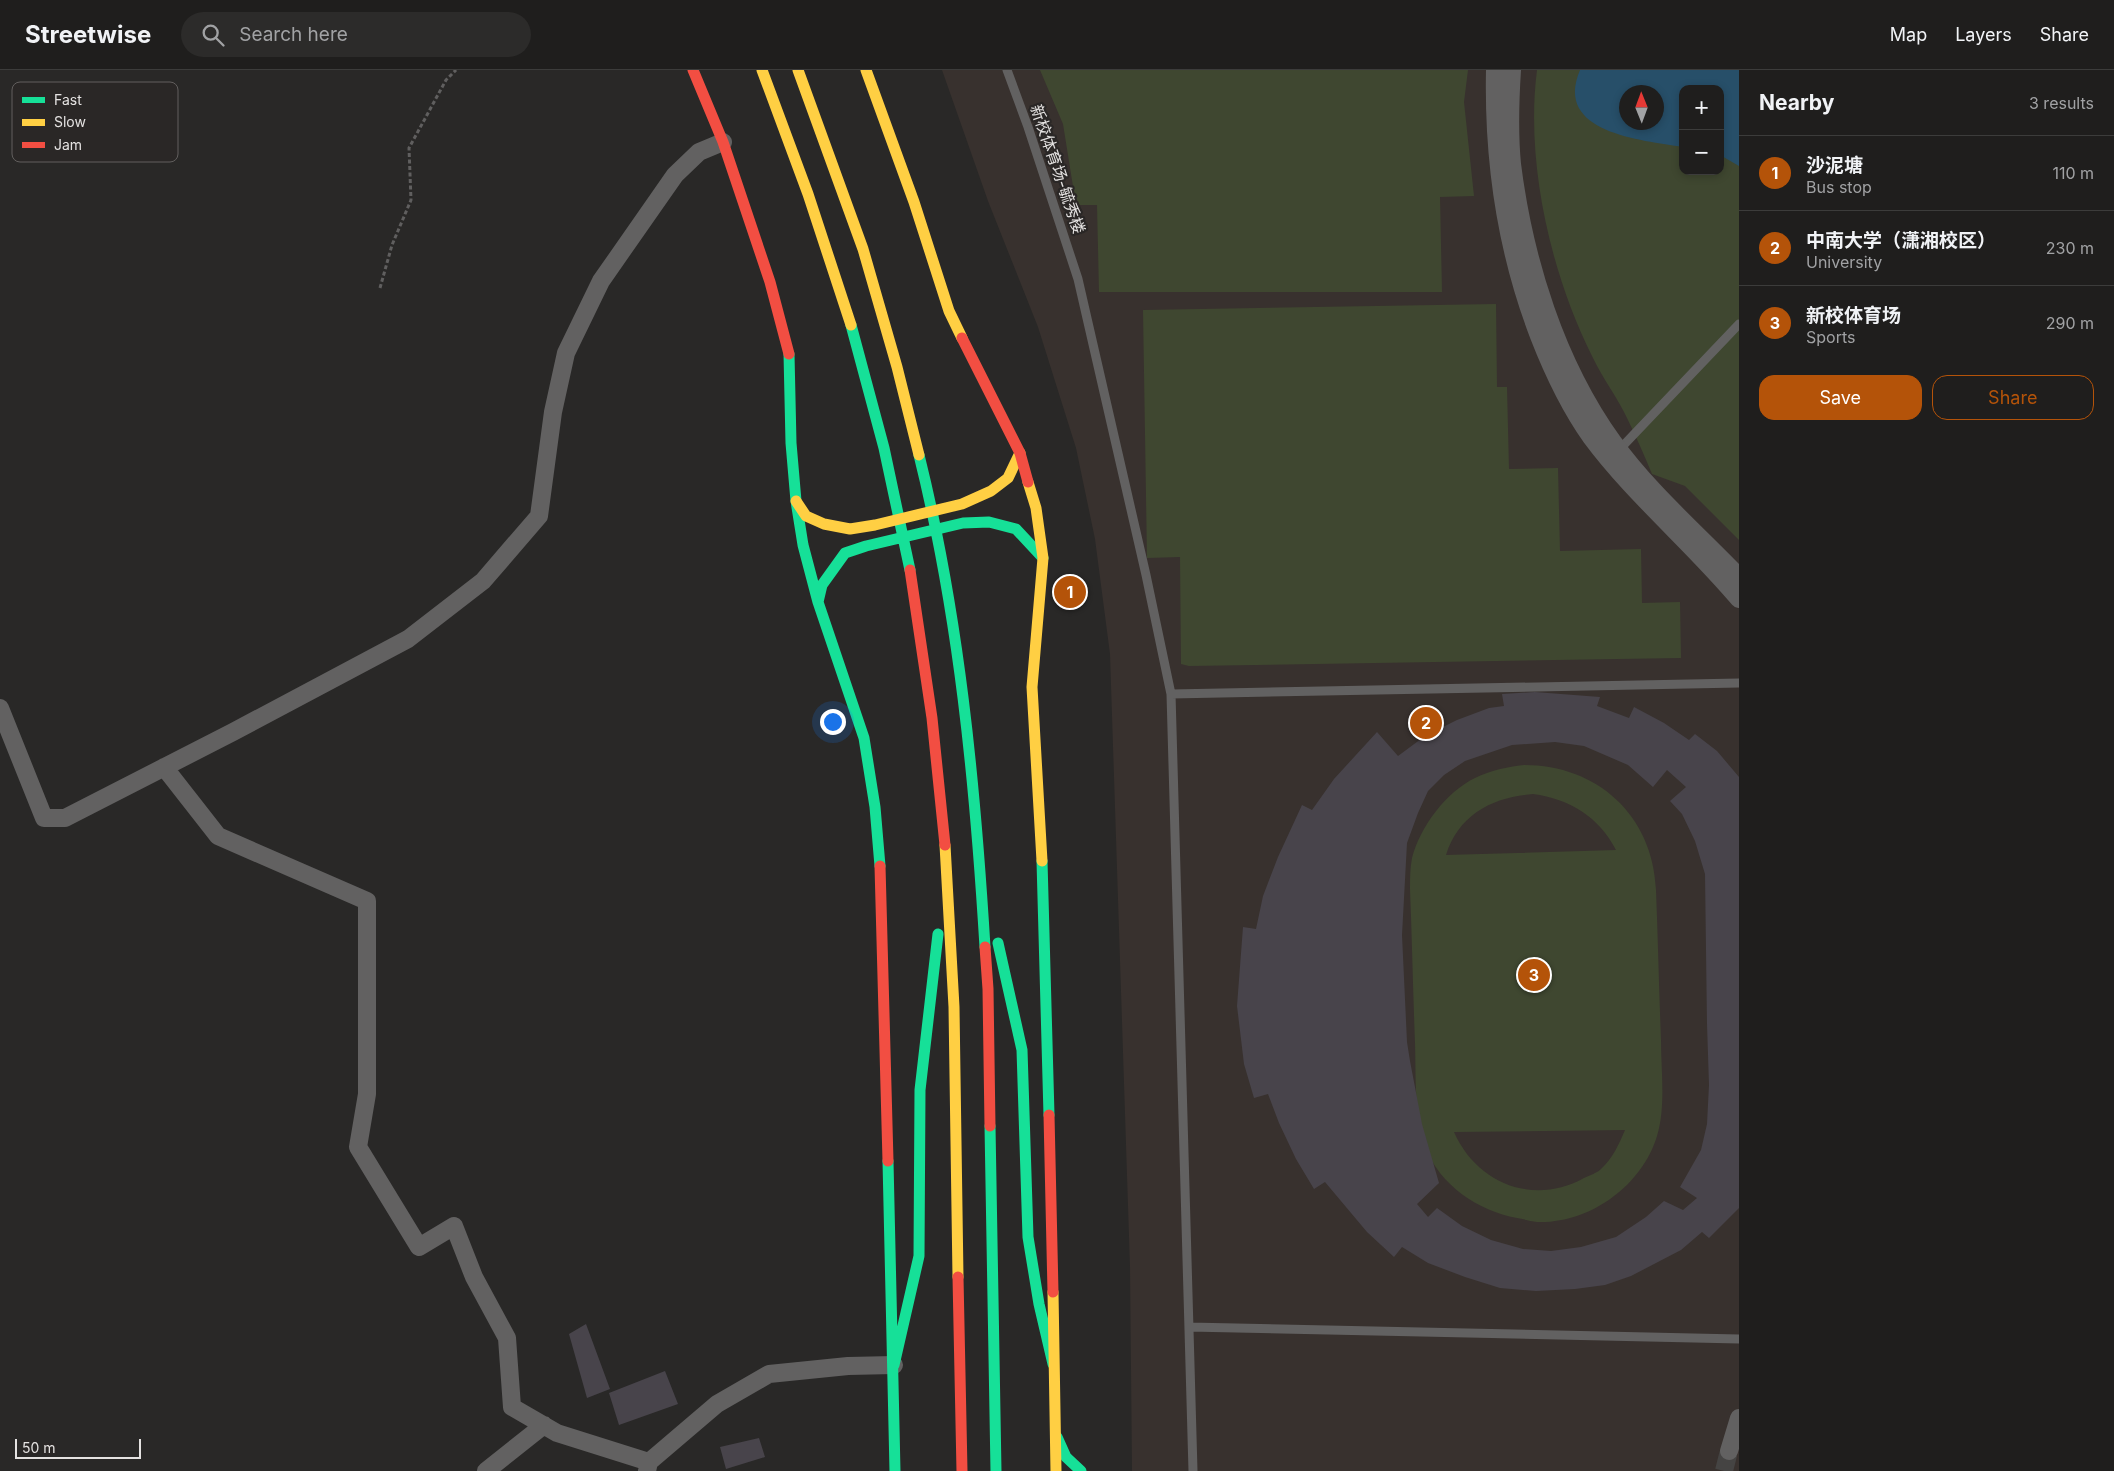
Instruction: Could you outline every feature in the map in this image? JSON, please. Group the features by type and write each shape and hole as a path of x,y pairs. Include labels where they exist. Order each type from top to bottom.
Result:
{"main road":[{"path":"694,70 723,142 770,282 789,352 791,443 796,501 803,545 818,602 864,738 875,807 882,893 896,1471"},
{"path":"762,70 796,156 833,265 866,378 912,578 932,725 947,866 953,975 962,1471"},
{"path":"798,70 863,249 897,367 926,480 944,572 970,745 980,862 988,998 996,1471"},
{"path":"866,70 914,202 949,310 985,387 1020,453 1036,508 1043,558 1032,687 1040,798 1048,991 1056,1471"},
{"path":"796,501 806,516 824,524 850,529 875,525 962,504 991,491 1008,478 1020,453"},
{"path":"818,602 822,585 845,553 866,546 963,523 990,522 1016,529 1043,558"},
{"path":"980,862 1022,1050 1028,1237 1039,1304 1053,1364"},
{"path":"894,1365 919,1256 920,1090 947,866"},
{"path":"1055,1428 1062,1452 1081,1471"}],"street":[{"path":"1495,70 1499,177 1509,239 1532,318 1550,365 1570,404 1590,436 1639,474 1739,577"},
{"path":"1512,70 1510,106 1512,163 1519,211 1531,264 1549,321 1569,367 1595,414 1614,455 1739,599"},
{"path":"0,708 44,818 65,818 408,639 483,581 539,516 553,412 566,353 601,281 675,175 699,152 723,142"},
{"path":"164,767 218,836 367,901 367,1094 358,1147 419,1247 454,1226 474,1277 507,1338 512,1407 557,1433 648,1467 717,1404 769,1374 848,1366 894,1365"},
{"path":"1729,1451 1739,1418"},
{"path":"486,1471 544,1425"}],"lane":[{"name":"新校体育场-毓秀楼","path":"1007,70 1028,127 1078,279 1146,575 1171,694 1193,1471"},
{"path":"1614,455 1739,324"},
{"path":"1171,694 1739,683"},
{"path":"1189,1327 1739,1340"}],"path":[{"path":"380,288 392,245 411,200 409,148 446,80 456,70"}],"shaded area":[{"path":"942,70 1739,70 1739,1471 1132,1471 1130,1267 1110,654 1095,539 1076,448 1038,327 988,201"}],"green space":[{"path":"1040,70 1468,70 1464,102 1474,196 1440,197 1442,292 1099,292 1097,205 1076,205 1063,124"},
{"path":"1537,70 1739,70 1739,540 1685,486 1652,474 1623,410 1593,358 1578,326 1565,291 1545,218 1538,180 1534,106"},
{"path":"1496,304 1497,387 1507,387 1509,469 1558,468 1560,551 1641,549 1642,603 1680,602 1681,658 1189,666 1181,664 1180,557 1147,558 1143,310"},
{"path":"1524,765 1551,767 1575,774 1597,785 1616,799 1632,817 1644,839 1652,863 1656,890 1662,1088 1660,1125 1657,1136 1650,1154 1626,1186 1594,1209 1556,1221 1537,1222 1488,1209 1462,1194 1440,1173 1425,1147 1417,1110 1410,889 1410,870 1416,846 1421,834 1444,801 1464,784 1481,775 1499,769","holes":["1533,794 1559,800 1582,812 1601,828 1616,850 1446,855 1459,829 1479,810 1504,799","1625,1130 1612,1156 1599,1170 1565,1186 1546,1190 1527,1189 1509,1185 1492,1177 1477,1165 1464,1150 1454,1132"]}],"water":[{"path":"1580,70 1739,70 1739,166 1724,157 1724,85 1679,85 1679,146 1645,141 1606,129 1590,120 1579,108 1575,91"}],"building":[{"path":"1535,692 1600,697 1597,706 1629,718 1634,707 1664,723 1689,740 1695,734 1717,751 1739,777 1739,1208 1709,1238 1702,1232 1681,1250 1631,1276 1605,1285 1536,1291 1500,1288 1428,1263 1402,1247 1394,1257 1367,1232 1325,1182 1314,1189 1296,1159 1268,1094 1254,1098 1244,1064 1237,1006 1243,927 1256,929 1263,896 1278,857 1302,805 1312,810 1334,779 1377,732 1398,756 1425,736 1457,720 1489,708 1504,706 1502,694","holes":["1555,742 1584,746 1628,765 1653,787 1667,770 1686,787 1670,801 1682,814 1695,841 1705,874 1709,1085 1707,1124 1701,1150 1680,1187 1697,1198 1683,1210 1664,1201 1646,1217 1616,1237 1581,1247 1551,1251 1523,1249 1491,1240 1462,1226 1437,1208 1428,1217 1417,1204 1439,1183 1422,1124 1407,1042 1402,935 1407,843 1428,791 1444,775 1465,761 1512,745"]},
{"path":"586,1324 610,1389 587,1398 569,1334"},
{"path":"665,1371 678,1404 619,1425 609,1393"},
{"path":"759,1438 765,1457 726,1469 720,1447"}],"tunnel":[{"path":"1724,1471 1729,1451"}],"traffic: fast":[{"path":"851,325 884,448 910,570"},
{"path":"789,354 791,443 796,501 803,545 818,602 864,738 875,807 880,866"},
{"path":"919,455 933,516 955,638 970,761 985,947"},
{"path":"818,602 822,585 845,553 866,546 963,523 989,522 1016,529 1043,558"},
{"path":"1042,861 1049,1115"},
{"path":"894,1365 919,1256 920,1090 938,934"},
{"path":"998,943 1022,1050 1028,1237 1039,1304 1053,1364"},
{"path":"990,1126 996,1471"},
{"path":"888,1161 895,1471"},
{"path":"1057,1437 1066,1457 1081,1471"}],"traffic: slow":[{"path":"762,70 808,194 851,325"},
{"path":"798,70 863,249 897,367 919,455"},
{"path":"866,70 914,202 949,311 962,338"},
{"path":"796,501 806,516 824,524 850,529 875,525 962,504 991,491 1008,478 1020,453"},
{"path":"1028,482 1036,508 1043,558 1032,687 1042,861"},
{"path":"945,845 954,1007 958,1277"},
{"path":"1053,1292 1056,1471"}],"traffic: jam":[{"path":"693,70 723,142 770,282 789,354"},
{"path":"962,338 1020,453 1028,482"},
{"path":"910,570 932,718 945,845"},
{"path":"880,866 888,1161"},
{"path":"985,947 988,989 990,1126"},
{"path":"1049,1115 1053,1292"},
{"path":"958,1277 962,1471"}],"place":[{"name":"沙泥塘","path":"1070,592"},
{"name":"中南大学（潇湘校区）","path":"1426,723"},
{"name":"新校体育场","path":"1534,975"}]}
